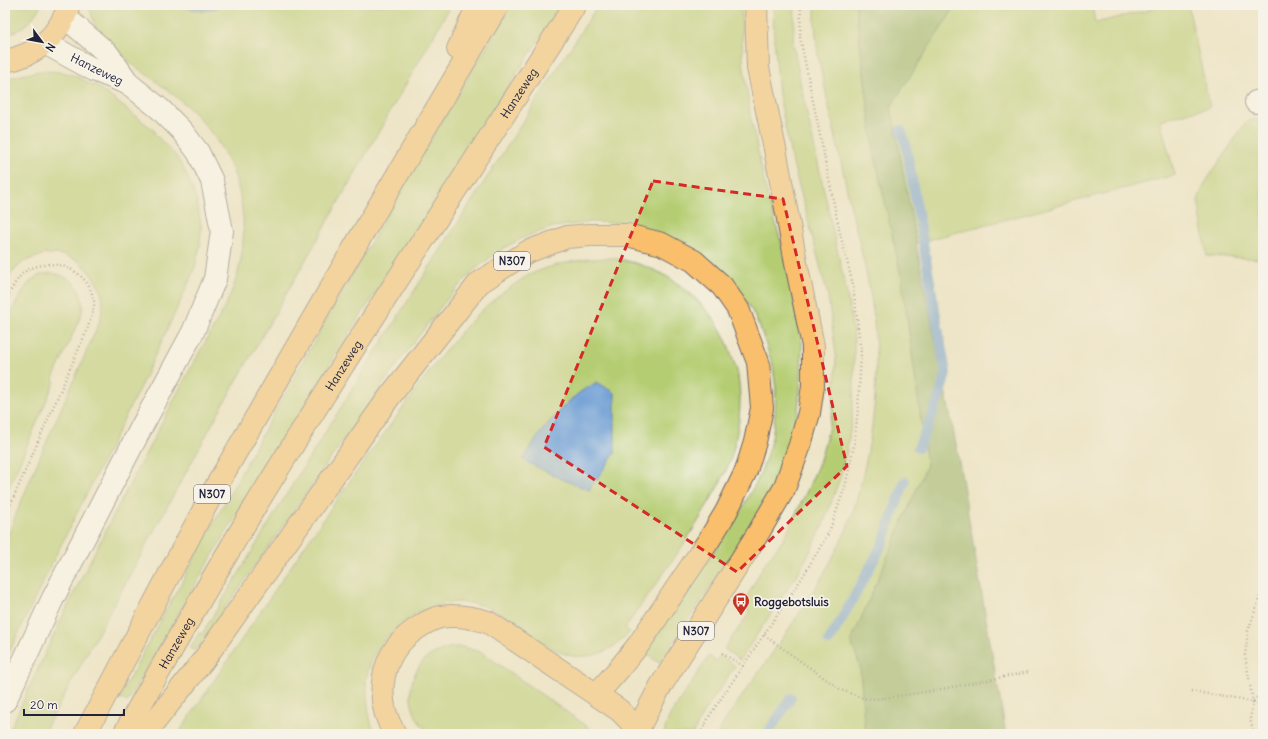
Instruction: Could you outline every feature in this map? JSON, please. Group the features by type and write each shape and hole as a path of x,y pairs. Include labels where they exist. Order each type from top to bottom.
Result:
{"main road":[{"name":"N307","path":"417,142 478,5"},
{"name":"N307","path":"85,734 214,490 348,258 498,5"},
{"name":"Hanzeweg","path":"124,734 176,641 262,497 355,347 575,5"},
{"name":"N307","path":"639,732 660,687 757,535 784,489 800,445 813,386 813,346 758,68 756,5"},
{"path":"5,61 20,58 45,43 56,31 67,11"},
{"name":"N307","path":"145,734 205,658 390,396 479,282 527,252 567,237 590,235 626,235 662,244 694,261 722,286 738,309 758,362 762,408 755,442 746,471 726,512 709,540 638,644 597,694"},
{"path":"395,734 389,724 385,711 382,690 385,669 393,651 407,635 424,624 439,617 453,616 471,617 488,622 619,710 639,732"}],"street":[{"name":"Hanzeweg","path":"67,11 108,54 128,84"},
{"name":"Hanzeweg","path":"5,701 57,591 141,428 193,332 215,279 222,231 212,181 198,152 182,131 160,109 128,84 94,70 45,43"}],"path":[{"path":"5,301 16,281 26,271 38,266 50,264 62,266 75,271 83,278 90,288 94,306 87,330 5,517"},
{"path":"1254,734 1250,719 1253,702 1245,655 1248,631 1263,588"},
{"path":"764,635 841,690 863,698 876,699 926,692 1029,672"},
{"path":"722,652 743,666"},
{"path":"1253,702 1263,690"},
{"path":"1191,691 1253,702 1263,706"}],"highlighted area":[{"path":"653,181 783,199 847,466 737,572 544,447"}],"green space":[{"path":"5,5 41,5 35,15 22,28 5,34"},
{"path":"89,5 176,5 202,11 218,8 219,5 451,5 220,410 43,734 8,734 61,619 175,397 227,302 237,276 242,250 243,223 237,184 228,160 216,139 192,111 183,103 112,47 97,29"},
{"path":"512,5 561,5 270,460 127,702 119,697 252,453 377,232"},
{"path":"598,5 741,5 743,61 750,113 766,190 784,252 802,344 801,380 798,411 785,459 764,504 725,566 659,663 645,653 736,519 759,477 766,458 772,438 776,389 773,366 760,327 751,309 740,293 713,264 655,231 622,223 592,222 553,227 525,237 502,249 473,271 443,304 393,370 195,651 190,648 199,633 202,634 291,487 409,299"},
{"path":"773,5 795,5 793,43 802,91 847,294 854,338 854,389 852,419 847,450 840,478 823,525 798,573 740,660 724,649 750,612 742,606 765,563 783,540 819,463 833,409 835,384 836,355 828,296 790,152 779,95"},
{"path":"815,5 856,5 874,152 902,280 927,465 851,642 860,666 865,734 717,734 806,603 835,554 847,528 858,495 871,433 876,373 873,311 818,56"},
{"path":"856,5 956,5 891,106 916,243 956,444 1006,734 865,734 860,666 851,642 927,465 902,280 874,152"},
{"path":"956,5 1092,5 1095,23 1169,5 1188,5 1210,107 1160,120 1175,175 916,243 891,106"},
{"path":"39,71 68,74 80,78 93,86 94,84 155,131 154,133 176,156 185,171 193,190 198,206 201,226 200,246 195,267 187,287 143,381 5,661 5,542 32,475 99,323 103,301 101,291 87,269 78,261 67,256 56,254 45,254 23,262 11,274 5,284 5,79"},
{"path":"1263,118 1263,259 1207,256 1198,200 1205,183 1246,122"},
{"path":"611,258 631,262 656,271 677,283 697,300 711,315 719,327 728,346 738,375 740,398 739,420 730,461 717,488 689,536 625,628 630,632 612,648 598,654 574,656 565,654 547,645 512,620 488,607 471,603 439,605 423,610 409,618 395,629 383,642 375,655 368,671 366,681 369,714 375,734 178,734 364,461 430,370 458,336 488,305 526,277 551,267 588,259","holes":["597,382 590,490 559,478 523,460 557,413 579,393"]},
{"path":"51,273 66,277 76,286 82,298 82,313 53,379 55,381 5,496 5,322 27,285 40,275"},
{"path":"451,647 463,647 481,652 598,734 431,734 416,717 412,707 411,685 414,675 420,665 428,657 436,652"},
{"path":"720,655 735,666 702,715 693,734 664,734 670,715 709,656 716,661"}],"water":[{"path":"176,5 219,5 218,8 202,11"},
{"path":"597,382 615,393 615,453 589,490 559,478 523,460 534,442 555,415 579,393"}],"waterway":[{"path":"901,130 906,145 946,373 937,402 918,448"},
{"path":"829,641 883,543 905,481"},
{"path":"767,734 791,698"}],"place":[{"name":"Roggebotsluis","path":"741,616"}]}
